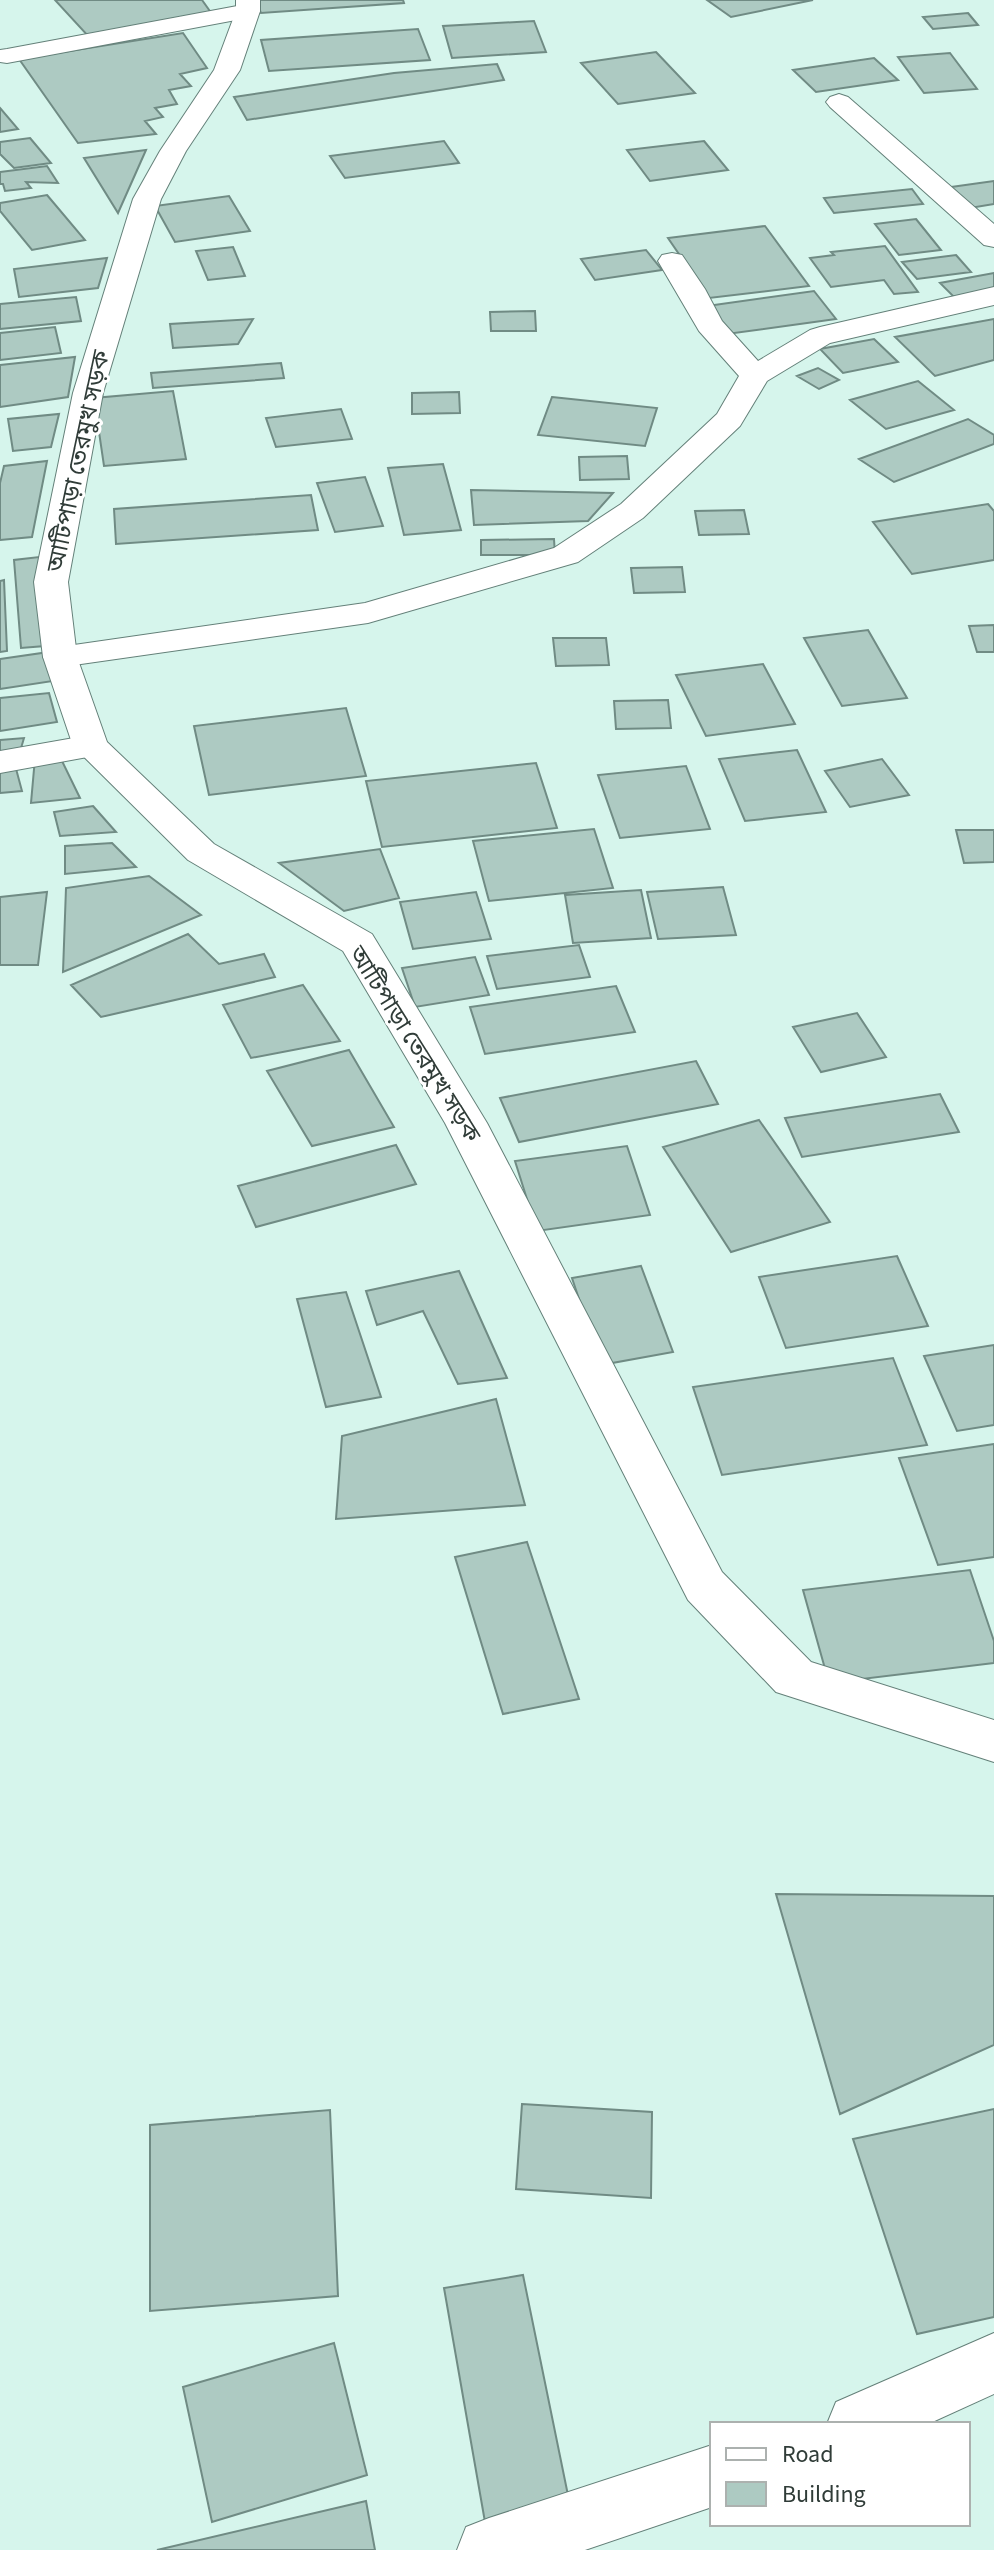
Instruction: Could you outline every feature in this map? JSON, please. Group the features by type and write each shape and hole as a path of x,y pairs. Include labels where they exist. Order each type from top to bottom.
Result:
{"main road":[{"path":"7,56 248,6"},
{"name":"আটিপাড়া তেরমুখ সড়ক","path":"248,6 227,70 173,151 147,199 88,393 51,582 60,657 91,746 201,852 358,943 466,1123 705,1586 794,1677 994,1741"},
{"path":"839,102 994,239"},
{"path":"672,261 691,289 709,325 755,375"},
{"path":"60,657 368,613 566,555 632,511 719,429 729,419 755,375 820,336 994,296"},
{"path":"0,762 91,746"},
{"path":"862,2422 994,2363"},
{"path":"489,2550 710,2477"}],"building":[{"path":"55,0 202,0 212,14 89,37"},
{"path":"256,0 403,0 404,3 261,13"},
{"path":"707,0 813,0 731,17"},
{"path":"968,13 978,25 933,29 923,17"},
{"path":"534,21 546,52 452,58 443,26"},
{"path":"418,29 430,60 269,71 261,40"},
{"path":"183,33 207,68 180,74 191,86 169,90 177,104 155,108 163,117 145,121 156,134 78,143 19,59"},
{"path":"656,52 695,93 618,104 581,63"},
{"path":"950,53 977,89 924,93 898,57"},
{"path":"874,58 898,80 816,92 793,70"},
{"path":"497,64 504,80 247,120 234,97 394,73"},
{"path":"0,108 18,129 0,132"},
{"path":"30,138 51,163 14,168 0,154 0,142"},
{"path":"444,141 459,163 345,178 330,156"},
{"path":"704,141 728,170 650,181 627,150"},
{"path":"146,150 118,213 84,158"},
{"path":"47,166 58,183 26,182 31,188 5,191 3,184 0,184 0,172"},
{"path":"994,181 994,204 964,209 944,188"},
{"path":"912,189 923,204 834,213 824,198"},
{"path":"47,195 85,240 32,250 0,211 0,203"},
{"path":"229,196 250,231 175,242 155,206"},
{"path":"916,219 941,250 899,255 875,224"},
{"path":"765,226 809,286 709,298 668,238"},
{"path":"885,246 918,292 894,294 884,280 831,287 810,258 834,255 831,252"},
{"path":"233,247 245,276 208,280 196,251"},
{"path":"646,250 662,270 595,280 581,259"},
{"path":"956,255 971,272 917,279 902,262"},
{"path":"107,258 98,288 19,297 14,269"},
{"path":"994,273 994,291 956,299 940,283"},
{"path":"814,291 836,319 727,334 707,306"},
{"path":"76,297 81,321 0,329 0,304"},
{"path":"535,311 536,331 491,331 490,312"},
{"path":"253,319 238,344 173,348 170,324"},
{"path":"994,319 994,360 935,376 895,337"},
{"path":"55,327 61,353 0,360 0,333"},
{"path":"874,339 898,362 843,373 820,349"},
{"path":"75,357 68,397 0,407 0,365"},
{"path":"281,363 284,378 153,388 151,373"},
{"path":"818,368 839,380 819,389 797,376"},
{"path":"918,381 954,410 886,429 850,400"},
{"path":"173,391 186,459 104,466 94,398"},
{"path":"459,392 460,413 412,414 412,393"},
{"path":"552,397 657,408 645,446 538,435"},
{"path":"341,409 352,439 276,447 266,418"},
{"path":"59,414 51,447 13,451 8,419"},
{"path":"968,419 994,435 994,444 894,482 859,459"},
{"path":"627,456 629,479 580,480 579,457"},
{"path":"47,461 32,537 0,540 0,483 4,466"},
{"path":"443,464 461,530 404,535 388,468"},
{"path":"365,477 383,526 335,532 317,483"},
{"path":"471,490 613,493 588,521 474,525"},
{"path":"311,495 318,530 116,544 114,509"},
{"path":"988,504 994,511 994,560 912,574 873,522"},
{"path":"744,510 749,534 699,535 695,511"},
{"path":"554,539 555,555 481,555 481,540"},
{"path":"39,557 45,646 21,648 14,560"},
{"path":"682,567 685,592 634,593 631,568"},
{"path":"4,580 7,651 0,652 0,581"},
{"path":"994,625 994,652 977,652 969,626"},
{"path":"868,630 907,698 842,706 804,638"},
{"path":"553,638 606,638 609,665 556,666"},
{"path":"49,652 53,681 0,689 0,659"},
{"path":"763,664 795,724 706,736 676,675"},
{"path":"49,693 57,722 0,731 0,698"},
{"path":"668,700 671,728 616,729 614,701"},
{"path":"346,708 366,776 209,795 194,726"},
{"path":"24,738 19,755 0,757 0,740"},
{"path":"797,750 826,812 745,821 719,759"},
{"path":"35,758 62,761 80,798 31,803"},
{"path":"882,759 909,795 850,807 825,771"},
{"path":"536,763 557,828 382,847 366,781"},
{"path":"15,765 22,791 0,793 0,767"},
{"path":"686,766 710,829 620,838 598,775"},
{"path":"93,806 116,832 60,836 54,812"},
{"path":"594,829 613,888 489,901 473,841"},
{"path":"956,830 994,830 994,862 964,863"},
{"path":"112,843 136,867 65,874 65,846"},
{"path":"380,849 399,898 344,911 279,863"},
{"path":"149,876 201,915 63,972 66,888"},
{"path":"723,887 736,935 658,939 647,892"},
{"path":"641,890 651,938 573,943 565,895"},
{"path":"47,892 38,965 0,965 0,897"},
{"path":"476,892 491,939 413,949 400,902"},
{"path":"188,934 219,964 264,954 275,977 101,1017 71,985"},
{"path":"579,945 590,977 497,989 487,956"},
{"path":"475,957 489,995 415,1007 402,968"},
{"path":"303,985 340,1041 251,1058 223,1005"},
{"path":"616,986 635,1032 485,1054 470,1007"},
{"path":"857,1013 886,1057 821,1072 793,1027"},
{"path":"349,1050 394,1127 312,1146 267,1071"},
{"path":"696,1061 718,1104 519,1142 500,1098"},
{"path":"940,1094 959,1132 802,1157 785,1118"},
{"path":"759,1120 830,1222 731,1252 663,1147"},
{"path":"396,1145 416,1184 256,1227 238,1186"},
{"path":"627,1146 650,1215 537,1231 515,1161"},
{"path":"897,1256 928,1326 786,1348 759,1277"},
{"path":"641,1266 673,1352 601,1365 572,1278"},
{"path":"459,1271 507,1378 458,1384 423,1311 377,1325 366,1291"},
{"path":"346,1292 381,1397 326,1407 297,1299"},
{"path":"994,1345 994,1425 957,1431 924,1356"},
{"path":"893,1358 927,1445 722,1475 693,1387"},
{"path":"496,1399 525,1505 336,1519 342,1436"},
{"path":"994,1444 994,1557 938,1565 899,1458"},
{"path":"527,1542 579,1699 503,1714 455,1557"},
{"path":"970,1570 994,1641 994,1663 829,1683 803,1590"},
{"path":"776,1894 994,1896 994,2045 840,2114"},
{"path":"522,2104 652,2112 651,2198 516,2189"},
{"path":"994,2109 994,2317 917,2334 853,2139"},
{"path":"330,2110 338,2296 150,2311 150,2125"},
{"path":"523,2275 570,2505 485,2522 444,2288"},
{"path":"334,2343 367,2475 212,2522 183,2387"},
{"path":"366,2501 375,2550 157,2550"}]}
